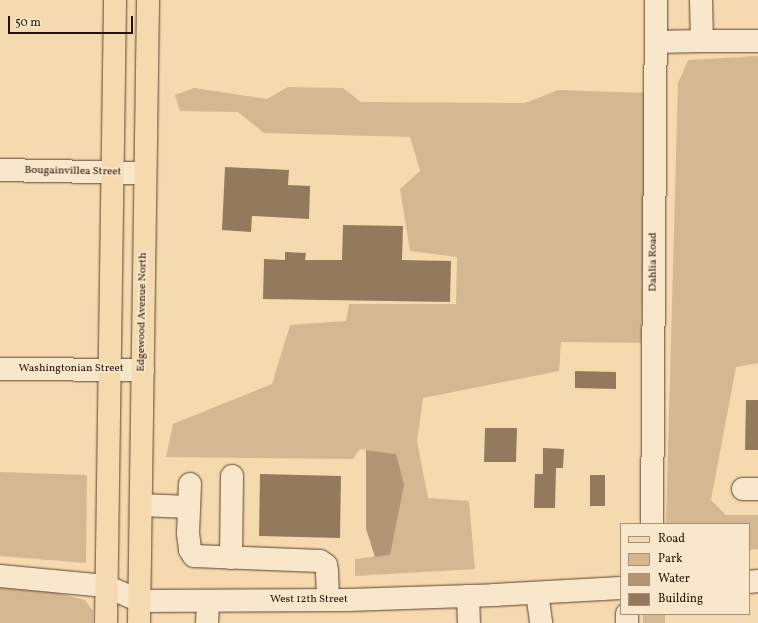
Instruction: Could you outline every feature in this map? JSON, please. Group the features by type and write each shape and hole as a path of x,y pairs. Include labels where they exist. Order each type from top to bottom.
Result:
{"main road":[{"path":"106,623 115,0"},
{"name":"Edgewood Avenue North","path":"139,623 148,0"}],"street":[{"name":"Dahlia Road","path":"652,523 656,0"},
{"path":"701,0 702,41"},
{"path":"656,42 758,41"},
{"name":"Bougainvillea Street","path":"0,170 145,173"},
{"name":"Washingtonian Street","path":"0,369 143,370"},
{"path":"231,558 232,476"},
{"path":"190,484 188,533 190,550 194,556 320,560 326,564 328,600"},
{"path":"141,505 189,507"},
{"name":"West 12th Street","path":"0,576 106,586 139,601 328,600 468,596 620,588"},
{"path":"537,593 541,623"},
{"path":"468,596 469,623"},
{"path":"207,623 208,601"}],"green space":[{"path":"758,56 758,363 736,367 711,500 726,515 758,515 758,549 750,550 750,523 666,523 678,83 688,60"},
{"path":"288,87 343,88 361,102 525,103 558,90 647,93 641,343 561,342 559,371 423,398 417,441 428,498 469,501 475,569 355,576 355,559 390,555 396,454 360,449 353,459 166,457 173,424 272,384 290,325 346,321 349,304 456,304 457,257 410,251 400,189 420,171 410,137 264,133 238,112 180,111 175,95 194,88 267,99"},
{"path":"0,472 87,475 86,563 0,556"},
{"path":"0,583 39,588 85,600 93,611 93,623 0,623"},
{"path":"643,615 665,615 665,623 643,623"}],"water":[{"path":"366,450 396,454 404,485 390,555 375,557 366,529"}],"building":[{"path":"225,167 289,170 288,185 310,186 309,219 252,216 251,232 222,230"},
{"path":"343,225 403,226 402,260 451,261 450,302 263,299 264,259 285,260 285,252 306,253 305,260 342,260"},
{"path":"575,371 616,372 616,389 575,388"},
{"path":"746,400 758,400 758,450 745,450"},
{"path":"485,428 517,428 516,462 484,462"},
{"path":"543,448 564,449 563,468 556,468 555,508 534,508 535,474 543,474"},
{"path":"260,474 341,476 340,538 259,536"},
{"path":"590,475 605,475 605,506 590,506"}]}
